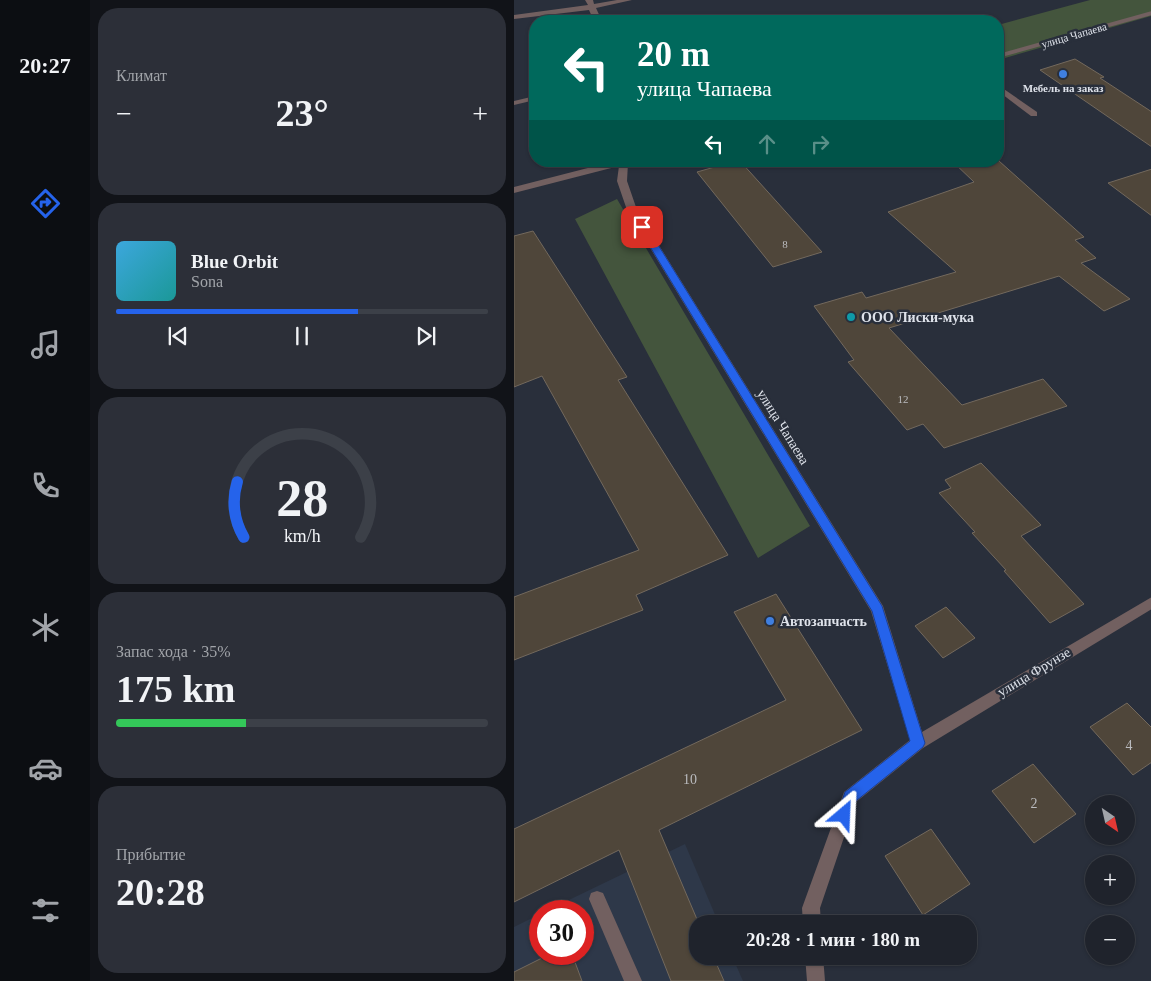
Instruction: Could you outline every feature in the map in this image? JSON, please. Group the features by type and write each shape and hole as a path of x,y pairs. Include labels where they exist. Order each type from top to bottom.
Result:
{"street":[{"path":"514,17 591,4 628,0"},
{"name":"улица Чапаева","path":"1004,54 1151,13"},
{"path":"1004,92 1034,114"},
{"path":"514,103 529,99"},
{"name":"улица Чапаева","path":"514,190 605,167"},
{"name":"улица Чапаева","path":"624,167 622,181 632,210 878,610 918,743"},
{"name":"улица Фрунзе","path":"811,915 811,908 850,797 918,743 1151,602"},
{"path":"597,899 633,981"},
{"path":"815,965 816,981"}],"shaded area":[{"path":"685,844 715,915 689,915 689,965 736,965 743,981 514,981 514,927 529,920 529,965 594,965 594,900 569,900"}],"green space":[{"path":"1090,0 1151,0 1151,16 1004,58 1004,23"},
{"path":"617,199 810,526 758,558 575,219"}],"building":[{"path":"1075,59 1104,77 1100,78 1152,112 1152,147 1040,70"},
{"path":"1004,165 1084,237 1075,240 1096,258 1081,263 1130,299 1104,311 1059,276 889,328 962,405 1043,379 1067,406 944,448 923,424 907,430 848,362 854,360 814,306 862,292 866,298 956,272 888,212 974,182 958,167 1004,167"},
{"path":"715,167 745,167 822,252 773,267 697,172"},
{"path":"1152,169 1152,216 1108,183"},
{"path":"533,231 627,377 618,380 728,555 636,595 643,610 514,660 514,597 639,550 542,376 514,387 514,236"},
{"path":"981,463 1041,525 1021,536 1084,604 1050,623 972,533 975,532 939,493 951,488 945,480"},
{"path":"776,594 862,730 659,830 695,915 689,915 689,965 717,965 724,981 671,981 619,850 514,902 514,829 786,700 734,612"},
{"path":"946,607 975,638 943,658 915,626"},
{"path":"1127,703 1152,728 1152,762 1133,775 1090,727"},
{"path":"1033,764 1076,814 1034,843 992,791"},
{"path":"931,829 970,884 923,915 885,856"},
{"path":"529,964 576,965 582,981 514,981 514,972"}],"place":[{"name":"Мебель на заказ","path":"1063,74"},
{"name":"ООО Лиски-мука","path":"851,317"},
{"name":"Автозапчасть","path":"770,621"}],"route":[{"path":"642,227 878,610 918,743 850,797 844,815"}]}
